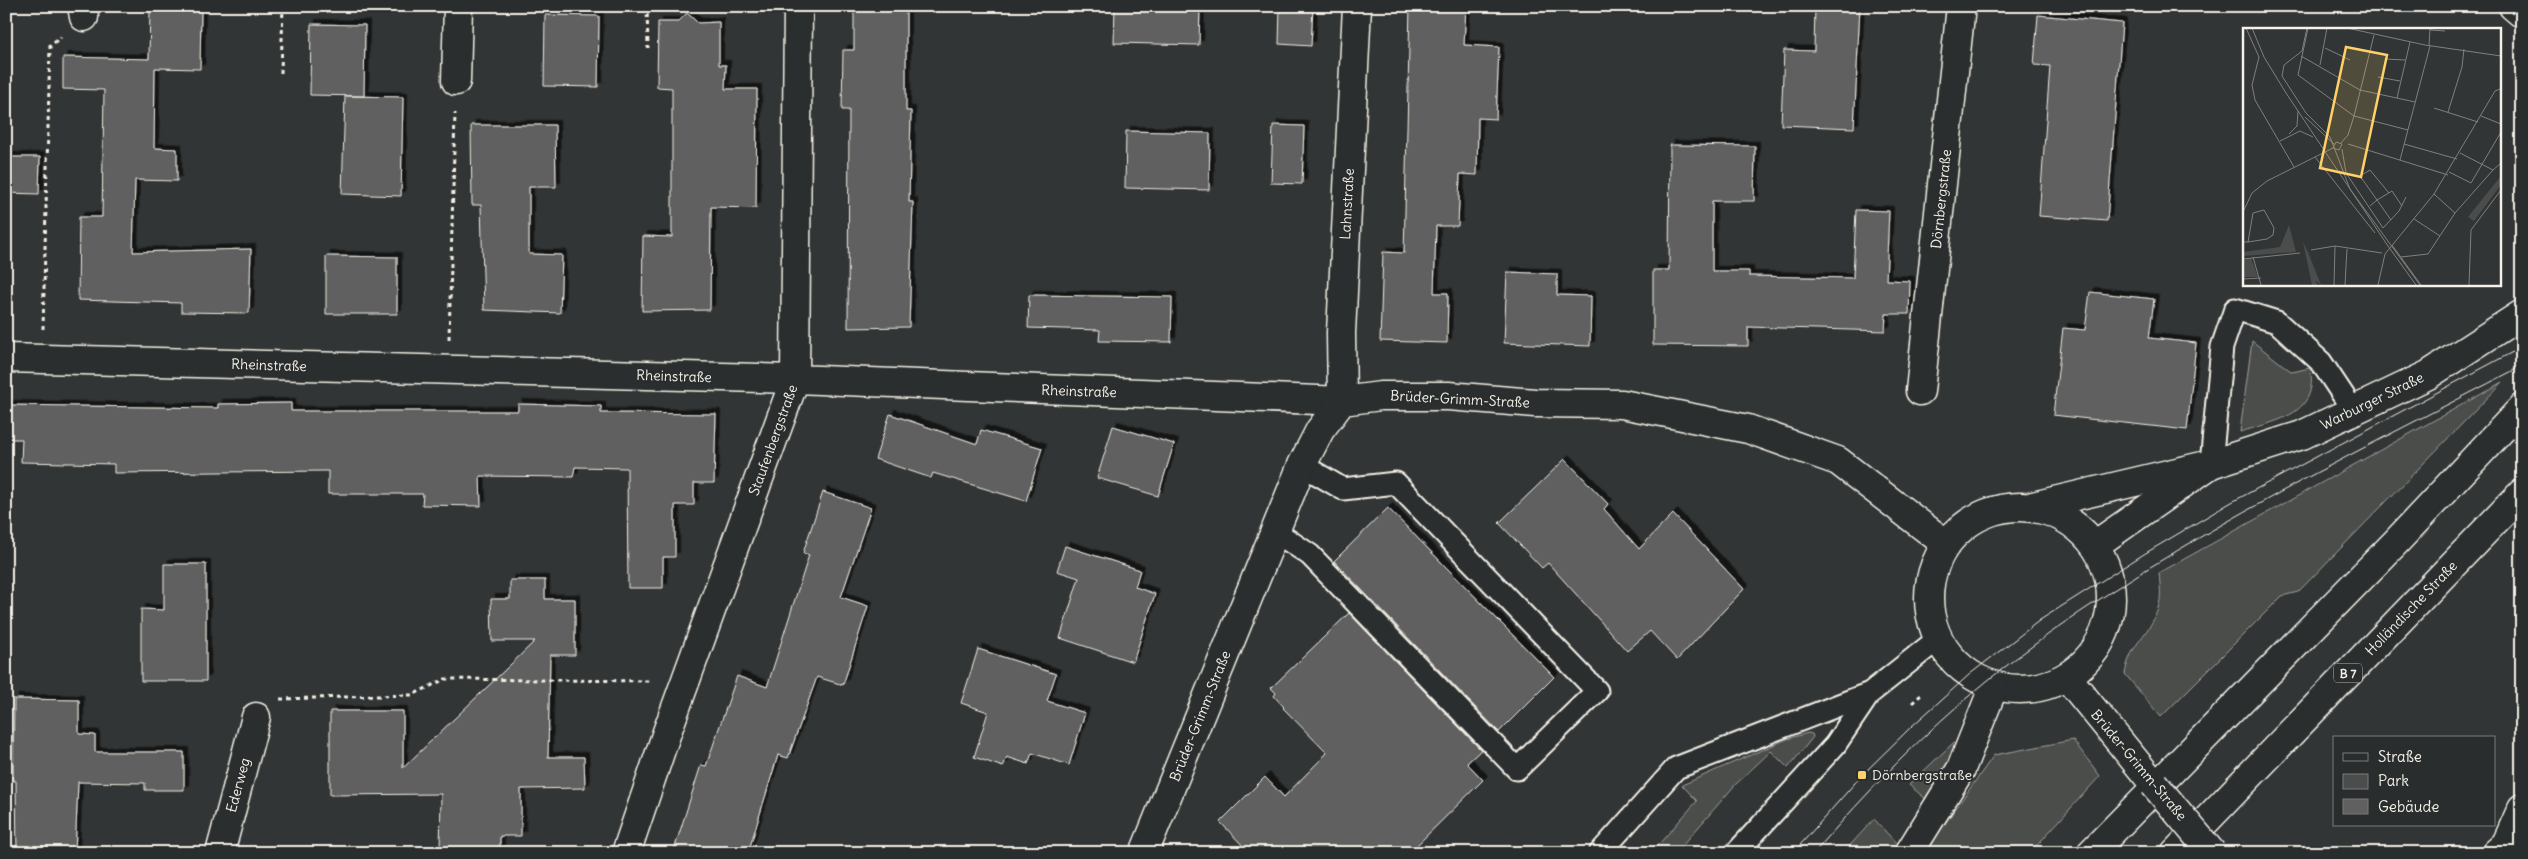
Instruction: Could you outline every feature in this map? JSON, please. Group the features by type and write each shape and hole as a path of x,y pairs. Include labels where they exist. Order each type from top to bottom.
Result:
{"main road":[{"path":"456,81 458,6"},
{"name":"Staufenbergstraße","path":"626,853 685,681 795,379 798,6"},
{"name":"Lahnstraße","path":"1342,401 1341,333 1357,6"},
{"name":"Dörnbergstraße","path":"1920,391 1961,6"},
{"path":"2513,6 2520,12 2522,10"},
{"name":"Warburger Straße","path":"2033,506 2211,464 2302,435 2428,375 2522,314"},
{"name":"Rheinstraße","path":"6,358 795,379 1342,401"},
{"name":"Brüder-Grimm-Straße","path":"1144,853 1302,465 1320,430 1342,401 1382,396 1448,396 1535,403 1622,404 1748,429 1838,461 1946,544"},
{"path":"2091,853 2396,542 2522,408"},
{"name":"Warburger Straße","path":"2096,546 2211,464"},
{"name":"Holländische Straße","path":"2175,853 2522,493"},
{"path":"2008,506 2033,506 2058,514 2079,527 2096,546 2110,586 2110,617 2101,641 2086,661 2067,677 2044,687 2019,690 1994,686 1964,669 1938,639 1930,615 1929,590 1934,566 1946,544 1963,526 1984,513 2008,506"},
{"name":"Brüder-Grimm-Straße","path":"2067,677 2212,853"},
{"path":"1909,853 1961,769 1994,686"},
{"name":"Ederweg","path":"220,853 256,717"},
{"path":"2496,853 2506,844 2522,808"}],"lane":[{"path":"2211,464 2222,347 2235,309 2277,322 2321,362 2353,410"},
{"path":"1276,532 1310,555 1517,769 1597,691 1396,483 1343,489 1302,465"},
{"path":"1600,853 1676,768 1870,692 1938,639"},
{"path":"1736,853 1835,745 1870,692"}],"path":[{"path":"281,73 283,6"},
{"path":"648,6 648,48"},
{"path":"42,359 50,46 83,12"},
{"path":"448,370 456,81"},
{"path":"301,697 412,695 445,679 685,681"},
{"path":"1912,703 1921,696"}],"green space":[{"path":"2252,341 2292,372 2310,368 2311,384 2308,396 2292,414 2240,432"},
{"path":"2503,382 2298,592 2282,596 2161,717 2125,674 2131,654 2155,617 2160,595 2159,573"},
{"path":"1808,733 1812,734 1813,737 1788,768 1771,751 1735,785 1676,853 1651,853 1697,801 1682,785 1787,739"},
{"path":"2073,740 2100,776 2030,853 1924,853 1994,755"},
{"path":"1953,743 1959,747 1927,800 1909,785"},
{"path":"1874,819 1897,844 1891,853 1843,853"}],"building":[{"path":"854,6 906,6 906,111 911,111 909,202 913,202 909,327 848,328 849,110 842,110 843,50 854,50"},
{"path":"1115,6 1200,6 1199,45 1114,43"},
{"path":"1280,6 1313,6 1311,46 1279,44"},
{"path":"1410,6 1466,6 1464,45 1499,47 1496,119 1478,118 1477,175 1460,174 1458,226 1436,226 1434,293 1448,293 1447,343 1380,341 1383,252 1404,253"},
{"path":"1815,6 1860,6 1854,128 1781,125 1784,50 1814,51"},
{"path":"150,9 201,9 200,69 155,68 154,148 177,149 177,181 135,180 133,252 251,249 249,313 181,312 181,303 78,300 79,217 102,217 104,90 63,89 63,57 149,59"},
{"path":"687,13 698,23 719,22 719,65 726,65 725,89 757,89 756,208 711,207 710,310 642,311 643,236 672,237 672,88 657,87 658,22 678,22"},
{"path":"545,15 599,16 598,87 544,86"},
{"path":"2038,15 2122,23 2107,221 2039,216 2050,66 2034,65"},
{"path":"311,24 365,25 364,96 310,95"},
{"path":"345,96 403,97 401,196 342,194"},
{"path":"471,125 555,125 556,187 529,187 529,254 562,255 560,313 484,310 481,205 472,205"},
{"path":"1273,125 1304,126 1302,184 1271,183"},
{"path":"1126,131 1210,133 1209,190 1125,188"},
{"path":"1670,145 1755,146 1754,201 1712,201 1712,271 1749,271 1749,276 1853,278 1856,210 1889,211 1886,280 1910,281 1909,314 1886,314 1885,331 1748,327 1748,346 1653,345 1653,270 1669,270"},
{"path":"8,157 40,157 39,194 7,193"},
{"path":"326,256 397,257 397,314 326,314"},
{"path":"1507,272 1557,274 1557,295 1591,296 1590,346 1504,343"},
{"path":"2090,292 2154,299 2149,338 2196,343 2187,430 2053,415 2063,328 2085,330"},
{"path":"1029,295 1172,297 1171,342 1099,341 1100,330 1028,328"},
{"path":"291,403 291,411 518,411 518,404 601,406 601,413 716,414 714,483 694,483 694,505 675,505 675,557 663,557 663,588 628,588 627,468 575,467 573,477 480,476 481,506 422,505 423,494 328,494 328,471 114,473 114,464 21,462 22,439 6,439 6,405 218,408 218,404"},
{"path":"890,414 977,444 981,430 1042,448 1026,501 933,473 931,478 875,459"},
{"path":"1113,426 1174,444 1158,496 1097,478"},
{"path":"1565,459 1608,504 1604,509 1639,549 1673,514 1744,589 1677,660 1650,631 1627,651 1548,563 1542,568 1499,523"},
{"path":"823,492 871,508 841,597 868,606 843,685 817,677 788,758 778,755 748,853 673,853 701,765 706,766 737,676 767,687 809,555 803,553"},
{"path":"1388,508 1554,677 1499,732 1334,561"},
{"path":"1065,546 1140,570 1135,587 1155,594 1133,662 1060,638 1079,578 1057,571"},
{"path":"164,564 206,564 206,681 141,681 141,609 164,610"},
{"path":"510,580 545,580 545,599 575,599 575,655 550,655 548,757 584,757 585,788 521,789 521,836 500,836 500,853 440,853 441,794 330,795 330,711 403,711 403,768 535,641 492,641 491,599 510,599"},
{"path":"1349,613 1481,750 1467,763 1483,780 1409,853 1250,853 1220,822 1265,777 1284,797 1327,753 1283,708 1274,696 1276,693 1271,688"},
{"path":"978,649 1056,674 1047,701 1085,713 1069,765 1032,753 1028,764 1007,757 1003,767 974,757 988,712 961,703"},
{"path":"14,699 79,700 79,734 95,735 95,752 184,752 184,790 145,790 145,783 78,782 75,853 17,853 16,781 13,781"}],"tram line":[{"path":"1793,853 1862,775 1912,726 1970,674 2040,620 2144,554 2230,503 2522,347"},
{"path":"1814,853 1875,785 1941,721 1987,681 2048,635 2112,591 2246,511 2315,473 2522,366"}],"place":[{"name":"Dörnbergstraße","path":"1862,775"}]}
